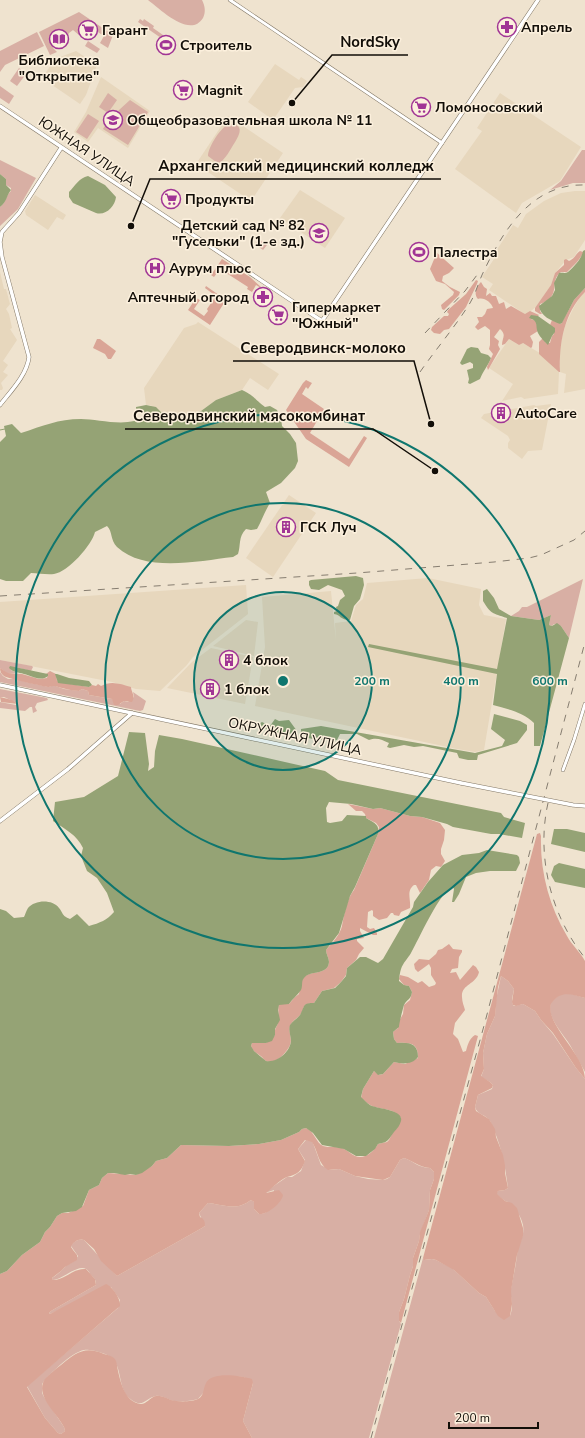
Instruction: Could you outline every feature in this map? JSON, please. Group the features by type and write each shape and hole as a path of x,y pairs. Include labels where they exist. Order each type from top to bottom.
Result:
{"main road":[{"path":"442,143 538,0"},
{"name":"ЮЖНАЯ УЛИЦА","path":"0,106 322,321 442,143"},
{"path":"0,405 23,373 28,364 29,357 2,257 0,242 2,232 19,213 61,148"},
{"name":"ОКРУЖНАЯ УЛИЦА","path":"0,685 461,783 573,805 585,806"},
{"path":"0,821 68,769 132,713"}],"street":[{"path":"230,0 442,143"},
{"path":"563,770 585,704"}],"shaded area":[{"path":"148,0 202,0 205,14 197,24 183,24 167,15"},
{"path":"79,12 113,35 108,48 100,43 104,36 87,25 79,35 73,30 69,33 66,40 61,37 57,40 53,48 57,52 50,55 39,32"},
{"name":"Строитель","path":"140,19 143,21 144,19 154,26 153,28 163,35 161,38 138,22"},
{"path":"37,32 44,46 5,65 0,72 0,51"},
{"path":"88,41 100,49 97,53 85,46"},
{"path":"76,51 97,65 86,95 80,104 42,78 55,59"},
{"path":"275,64 299,80 301,77 307,81 303,87 295,88 273,120 248,102"},
{"path":"19,68 26,74 17,86 10,81"},
{"name":"Общеобразовательная школа № 11","path":"101,77 150,111 128,148 98,128 88,142 74,132 86,112"},
{"path":"0,86 14,96 9,104 0,98"},
{"path":"108,93 117,100 108,113 99,107"},
{"path":"500,93 581,147 560,181 522,203 516,213 455,169 482,131 477,128"},
{"path":"130,100 148,112 128,145 103,129 106,124 109,124 119,110"},
{"path":"88,114 99,121 87,139 76,132"},
{"path":"228,116 283,153 251,201 196,164"},
{"path":"229,124 238,126 240,132 229,153 222,161 216,162 208,156 209,152 219,133"},
{"path":"582,150 585,150 585,183 573,183 550,190 561,181"},
{"path":"0,160 36,178 18,209 0,226 0,207 11,191 11,188 6,185 6,179 0,174"},
{"path":"0,174 6,179 6,185 11,190 0,207"},
{"path":"88,176 105,185 116,197 112,207 106,212 100,214 96,213 73,203 69,197 69,192 77,182"},
{"name":"Детский сад № 82 \"Гусельки\" (1-е зд.)","path":"300,190 345,218 325,248 280,218"},
{"path":"585,191 585,240 574,257 566,260 555,273 551,285 537,306 526,315 489,290 493,284 482,277 498,253 498,248 513,225 518,228 526,214 544,201 561,193"},
{"path":"35,195 66,215 63,220 57,217 48,230 26,215 25,211"},
{"path":"259,239 267,245 263,250 255,244"},
{"path":"585,250 585,288 574,300 562,323 560,324 550,320 542,313 539,306 552,296 555,290 554,283 559,273 567,273"},
{"path":"580,251 583,252 583,254 577,262 567,272 561,272 557,276 551,297 547,301 540,304 540,311 542,314 535,311 535,308 551,285 555,273 564,265 564,260 571,260"},
{"path":"436,252 454,268 443,276 442,281 460,292 459,295 444,310 442,309 441,305 453,295 454,292 445,284 436,281 430,269 435,257 434,254"},
{"path":"222,259 250,277 261,288 256,285 252,292 247,289 248,287 220,269 214,277 211,275"},
{"path":"0,272 4,289 6,289 10,304 6,309 9,314 12,328 10,329 17,340 3,361 8,365 3,372 8,375 1,383 3,388 2,390 0,390"},
{"path":"476,280 478,281 477,284 466,307 449,329 444,330 440,334 434,333 431,330 432,327 444,316 448,316 448,310 466,294"},
{"path":"481,282 487,289 486,296 490,293 492,296 496,296 499,304 504,302 506,309 511,306 525,314 530,311 539,315 531,319 536,321 538,331 530,336 533,342 531,348 523,343 519,345 509,339 502,345 504,335 500,329 494,337 499,341 498,345 500,349 488,370 487,367 493,354 489,349 490,330 485,326 478,330 475,327 479,322 477,317 482,317 487,309 493,308 487,300 478,299 476,295 476,290"},
{"path":"206,286 226,300 210,325 188,310 196,298 200,300 194,309 204,316 208,311 207,309 216,296 205,288"},
{"path":"585,288 585,292 572,309 564,329 559,372 539,354 539,342 543,338 546,343 550,343 554,334 550,325 552,320 561,324 574,300"},
{"path":"585,292 585,389 564,393 566,374 560,372 560,351 562,338 565,326 573,309 580,297"},
{"path":"531,315 538,316 555,328 555,332 548,345 538,333 534,320 529,318"},
{"path":"198,322 279,374 268,390 250,378 242,390 216,400 201,411 175,420 165,416 150,405 146,405 144,388 184,328"},
{"path":"97,339 100,339 116,351 111,359 108,359 105,354 93,348"},
{"path":"509,339 519,345 521,342 545,356 557,369 559,372 558,394 524,399 521,397 502,401 513,384 489,368"},
{"path":"471,347 478,348 481,353 488,355 491,358 480,379 470,384 468,383 469,379 467,370 473,368 473,364 470,362 462,365 460,363 467,349"},
{"path":"306,380 312,383 308,389 306,387 302,394 324,409 310,433 349,459 364,436 367,438 349,467 306,439 286,410"},
{"path":"242,390 265,407 270,406 277,410 281,418 282,426 296,443 298,461 295,468 281,483 266,492 270,503 257,529 246,529 243,532 238,554 233,557 172,563 157,563 142,560 129,555 117,547 113,542 107,526 95,532 89,544 79,557 60,572 54,574 31,573 23,581 6,581 0,579 0,442 6,436 4,426 12,424 21,433 51,423 73,419 132,422 145,415 144,412 138,411 136,407 146,405 156,407 165,416 175,420 201,411 216,400"},
{"path":"551,404 542,450 528,451 522,459 508,448 508,443 510,440 508,436 481,418 484,414 534,405"},
{"path":"289,495 316,513 273,577 246,558"},
{"path":"356,576 363,578 364,585 360,599 354,606 350,620 334,614 334,612 337,611 336,607 338,606 340,600 345,596 342,590 328,585 319,590 311,589 309,585 309,581 311,580"},
{"path":"428,578 481,589 479,605 484,615 506,619 484,750 475,752 255,706 265,647 262,597 331,591 336,641 335,623 351,621 356,605 363,599 367,583"},
{"path":"583,579 569,638 561,626 554,624 552,626 549,625 551,615 539,620 511,616 522,607 527,607"},
{"path":"246,585 248,614 193,657 186,666 160,691 136,689 112,682 0,660 0,602"},
{"path":"487,589 494,598 499,609 511,616 539,620 551,615 549,625 552,626 557,623 561,626 569,638 540,746 534,746 534,723 530,719 493,705 497,674 368,647 369,644 497,669 507,618 490,611 483,601 483,591"},
{"path":"246,620 258,622 254,656 213,646"},
{"path":"211,648 253,657 245,704 167,688 192,662"},
{"path":"0,660 33,667 31,671 15,667 11,670 17,673 7,673 0,668"},
{"path":"10,666 48,674 48,676 45,678 36,678 14,672 9,668"},
{"path":"0,668 8,673 22,674 39,679 47,678 48,674 46,674 50,671 56,674 57,681 89,687 92,685 96,686 98,684 101,686 108,683 120,684 131,687 133,700 132,702 124,701 118,705 114,705 112,699 89,695 88,691 82,689 76,691 55,686 46,687 6,677 1,673"},
{"path":"0,672 8,679 17,679 49,687 53,685 64,689 79,691 82,689 88,691 89,695 112,699 120,704 124,701 128,702 134,697 133,692 146,701 143,710 140,711 0,682"},
{"path":"55,674 89,681 92,685 89,687 58,683"},
{"path":"0,689 47,698 48,700 37,703 35,707 37,711 33,713 32,707 25,711 0,708 0,702 16,705 17,703 4,697 0,697"},
{"path":"0,697 12,700 18,704 1,702"},
{"path":"494,714 520,721 527,725 527,730 517,743 478,755 477,760 459,758 457,753 423,746 414,747 404,745 390,748 387,747 389,743 377,739 369,740 357,734 340,734 337,740 332,740 308,738 301,732 301,729 321,726 475,753 502,746 505,740 491,729"},
{"path":"275,719 279,721 289,720 297,731 282,734 257,725 262,722 270,726"},
{"path":"129,732 145,733 149,764 148,771 154,767 155,751 159,735 325,771 338,780 501,813 504,817 525,823 522,838 453,827 422,817 410,816 380,808 373,809 351,804 329,802 326,808 327,822 342,821 347,815 366,816 366,818 377,826 378,834 350,896 339,933 326,950 329,960 328,966 322,971 306,976 304,978 301,990 289,1004 279,1005 278,1010 280,1020 275,1029 275,1035 272,1041 266,1043 252,1043 251,1046 254,1051 266,1061 274,1060 286,1053 291,1041 289,1029 291,1023 300,1015 305,1005 308,1003 314,1003 322,991 335,988 346,976 347,968 360,957 366,957 378,963 383,959 413,907 414,902 428,882 443,865 462,855 479,853 487,850 517,855 520,863 516,871 490,871 476,873 466,877 454,902 452,902 453,887 448,890 442,896 430,916 402,967 399,981 404,985 409,986 412,992 411,997 404,1005 399,1027 393,1032 394,1039 397,1043 409,1043 415,1046 418,1052 418,1057 410,1063 394,1062 383,1074 378,1075 374,1071 363,1089 361,1097 370,1105 389,1110 401,1117 399,1125 388,1140 378,1144 375,1149 366,1156 356,1156 344,1149 322,1145 313,1133 306,1128 281,1140 259,1144 229,1146 181,1145 167,1158 156,1161 142,1173 136,1175 125,1175 108,1173 102,1178 99,1185 89,1190 82,1207 76,1211 62,1213 57,1216 45,1232 40,1242 22,1255 7,1271 0,1274 0,909 6,911 14,918 24,917 31,905 39,902 48,902 56,905 64,915 70,919 77,914 89,926 103,921 114,912 107,893 97,878 87,871 81,856 83,848 80,843 70,833 53,821 55,802 84,797 118,776"},
{"path":"348,804 373,809 380,808 410,816 422,817 440,823 445,830 441,854 445,861 441,867 436,866 431,870 429,880 420,893 416,885 412,887 409,893 410,908 401,912 399,916 391,913 387,918 379,920 373,916 372,910 368,912 367,927 370,929 374,928 377,935 373,935 360,928 364,938 357,939 357,941 364,948 356,960 347,968 346,975 334,988 322,991 314,1003 305,1005 302,1013 291,1024 290,1045 280,1058 273,1062 269,1062 264,1060 253,1050 251,1046 252,1043 266,1043 275,1035 275,1029 279,1020 279,1004 289,1004 299,994 301,981 303,978 309,974 322,971 328,966 329,960 326,950 340,933 348,902 378,834 379,827 376,823 366,818 362,811 356,811"},
{"path":"554,829 567,829 585,833 585,852 551,844"},
{"path":"540,833 544,875 555,912 567,936 585,961 585,998 570,994 562,995 551,1004 551,1012 559,1030 579,1060 585,1079 553,1033 535,1011 523,1004 516,1006 513,1005 514,989 508,981 501,976 498,987 495,1016 487,1034 483,1053 484,1069 481,1076 493,1085 492,1088 478,1095 475,1107 476,1111 489,1119 495,1129 496,1137 503,1155 508,1188 498,1191 497,1194 505,1201 512,1203 517,1208 523,1228 523,1236 517,1255 511,1291 512,1304 510,1316 504,1320 498,1316 486,1297 479,1293 454,1270 436,1260 424,1260 423,1258 537,834"},
{"path":"559,863 585,869 585,888 555,882 551,875 554,866"},
{"path":"449,944 453,949 462,950 459,957 458,968 452,969 450,973 456,972 460,980 473,965 479,972 475,980 464,989 462,993 462,1001 465,1010 455,1023 453,1034 458,1039 463,1052 466,1051 471,1038 475,1035 478,1036 401,1323 399,1321 399,1312 413,1266 413,1258 419,1241 420,1232 429,1210 430,1190 434,1179 434,1172 430,1168 404,1158 400,1160 390,1177 383,1180 355,1176 339,1169 328,1170 320,1161 312,1142 305,1140 298,1149 305,1161 302,1168 296,1174 282,1180 266,1193 279,1190 283,1195 277,1205 266,1213 259,1214 254,1209 254,1202 251,1200 243,1205 234,1207 208,1203 199,1213 200,1217 204,1220 205,1226 117,1276 101,1261 94,1249 84,1240 78,1240 75,1242 71,1247 77,1255 77,1260 65,1267 52,1278 53,1280 62,1278 77,1270 86,1269 95,1279 96,1285 49,1313 50,1314 106,1284 116,1293 120,1306 27,1387 45,1418 58,1433 61,1434 65,1431 64,1427 44,1398 42,1385 45,1379 71,1357 86,1350 97,1351 115,1359 124,1391 127,1396 140,1404 158,1396 177,1401 198,1399 203,1392 206,1383 209,1379 214,1377 227,1375 252,1379 253,1383 243,1421 252,1438 0,1438 0,1274 7,1271 22,1255 40,1242 45,1232 57,1216 83,1206 89,1190 99,1185 102,1178 108,1173 136,1175 152,1166 156,1161 167,1158 181,1145 229,1146 259,1144 281,1140 306,1128 321,1145 342,1148 359,1157 369,1154 378,1144 387,1142 397,1128 401,1118 395,1112 372,1106 361,1098 363,1089 374,1071 379,1075 383,1074 394,1062 405,1064 418,1058 417,1049 413,1044 397,1043 394,1039 393,1032 398,1028 399,1021 403,1014 404,1005 410,1000 412,992 409,986 404,985 399,979 400,975 408,977 418,983 422,981 429,987 435,985 436,983 431,975 431,968 429,964 418,972 415,969 414,964 419,959 429,960 438,950"},
{"path":"501,976 508,981 514,989 512,999 513,1005 523,1004 535,1011 585,1079 585,1438 374,1438 423,1258 425,1260 436,1260 452,1268 479,1293 486,1297 495,1311 510,1316 512,1305 511,1289 523,1233 523,1225 521,1218 515,1210 508,1202 496,1194 498,1191 508,1188 502,1154 490,1121 478,1112 475,1107 478,1095 492,1089 493,1085 481,1077 484,1069 483,1053 487,1034 495,1016 496,1000"},
{"path":"562,994 572,994 585,998 585,1072 570,1045 552,1018 550,1011 551,1005 554,999"},
{"path":"306,1140 312,1141 321,1165 330,1170 339,1169 355,1176 383,1180 390,1177 400,1160 404,1158 419,1166 430,1168 434,1172 434,1179 430,1190 429,1210 413,1258 413,1266 399,1312 399,1321 401,1324 369,1438 252,1438 243,1421 253,1383 244,1377 222,1376 198,1399 195,1400 177,1401 156,1396 144,1402 138,1403 126,1395 122,1386 118,1367 113,1359 105,1354 87,1350 79,1352 67,1359 55,1369 42,1384 42,1393 44,1397 64,1427 65,1431 61,1434 58,1433 45,1418 27,1386 118,1308 120,1300 111,1287 50,1314 49,1313 96,1285 94,1278 87,1270 83,1268 79,1268 53,1280 52,1278 78,1256 71,1246 78,1240 84,1240 117,1276 205,1226 199,1213 208,1203 234,1207 243,1205 251,1200 255,1205 254,1209 259,1214 265,1213 271,1208 274,1190 262,1194 287,1177 292,1177 301,1171 305,1160 298,1149"}],"waterway":[{"path":"0,430 5,429"}],"railway":[{"path":"420,372 470,303 482,275 499,243 509,227 521,213 534,201 549,192 566,187 585,185"},
{"path":"425,333 465,291 480,271"},
{"path":"0,596 357,573 494,562 541,555 574,540 585,531"},
{"path":"371,1438 485,1022 585,642"},
{"path":"548,803 544,844 545,864 549,885 563,924 585,958"}],"place":[{"name":"Апрель","path":"507,27"},
{"name":"Гарант","path":"88,30"},
{"name":"Библиотека \"Открытие\"","path":"59,39"},
{"name":"Строитель","path":"166,45"},
{"name":"Magnit","path":"183,90"},
{"name":"NordSky","path":"292,103"},
{"name":"Ломоносовский","path":"421,107"},
{"name":"Общеобразовательная школа № 11","path":"113,120"},
{"name":"Продукты","path":"171,199"},
{"name":"Архангелский медицинский колледж","path":"131,226"},
{"name":"Детский сад № 82 \"Гусельки\" (1-е зд.)","path":"319,233"},
{"name":"Палестра","path":"419,252"},
{"name":"Аурум плюс","path":"155,268"},
{"name":"Аптечный огород","path":"263,297"},
{"name":"Гипермаркет \"Южный\"","path":"278,315"},
{"name":"AutoCare","path":"501,413"},
{"name":"Северодвинск-молоко","path":"431,424"},
{"name":"Северодвинский мясокомбинат","path":"435,471"},
{"name":"ГСК Луч","path":"286,527"},
{"name":"4 блок","path":"229,660"},
{"name":"1 блок","path":"210,689"}]}
